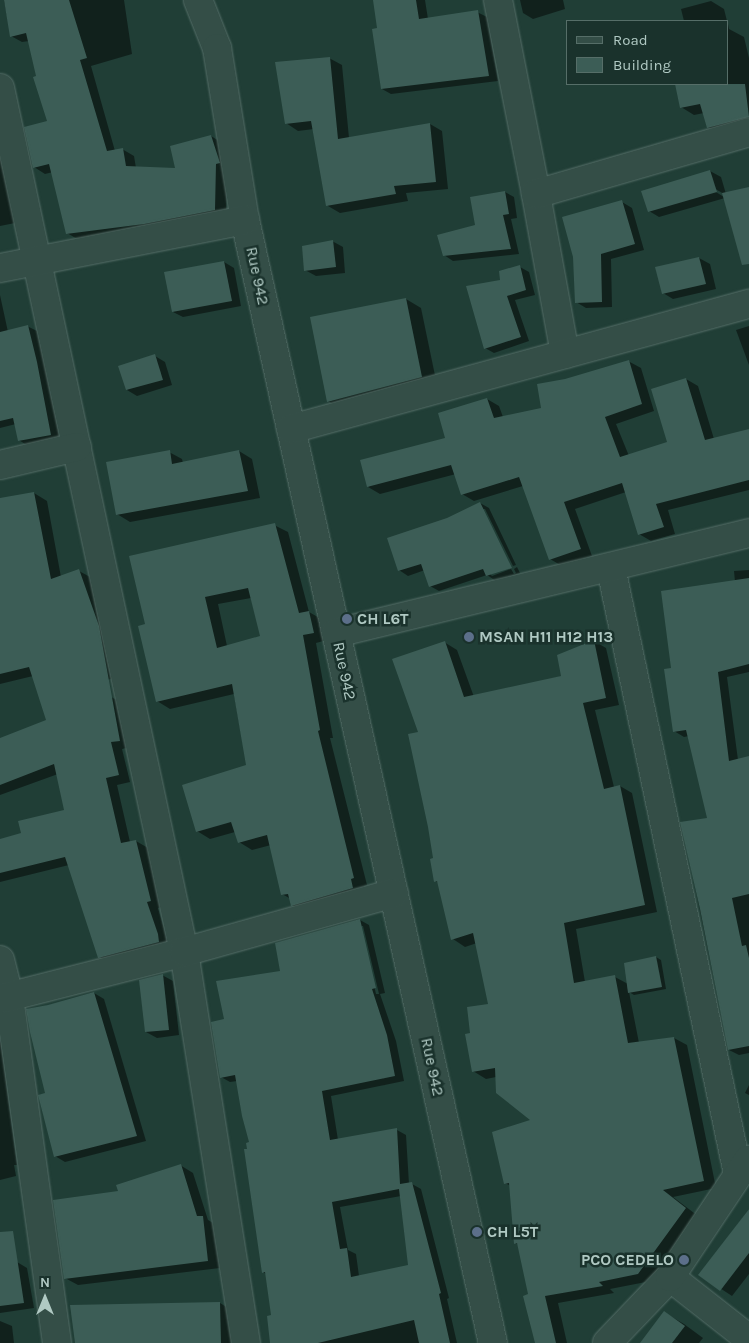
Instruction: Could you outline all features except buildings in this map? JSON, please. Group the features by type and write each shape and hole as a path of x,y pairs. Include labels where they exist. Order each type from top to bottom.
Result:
{"street":[{"name":"Rue 942","path":"198,0 217,48 244,220 493,1343"},
{"path":"498,0 565,354"},
{"path":"2,104 184,952 246,1343"},
{"path":"536,194 749,132"},
{"path":"0,268 244,220"},
{"path":"290,429 749,304"},
{"path":"0,465 77,447"},
{"path":"336,633 611,568 749,533"},
{"path":"607,1343 670,1277 744,1166 611,568"},
{"path":"4,998 184,952 394,893"},
{"path":"0,960 4,998 57,1343"},
{"path":"670,1277 749,1339"}],"place":[{"name":"CH L6T","path":"347,619"},
{"name":"MSAN H11 H12 H13","path":"469,637"},
{"name":"CH L5T","path":"477,1232"},
{"name":"PCO CEDELO","path":"684,1260"}]}
